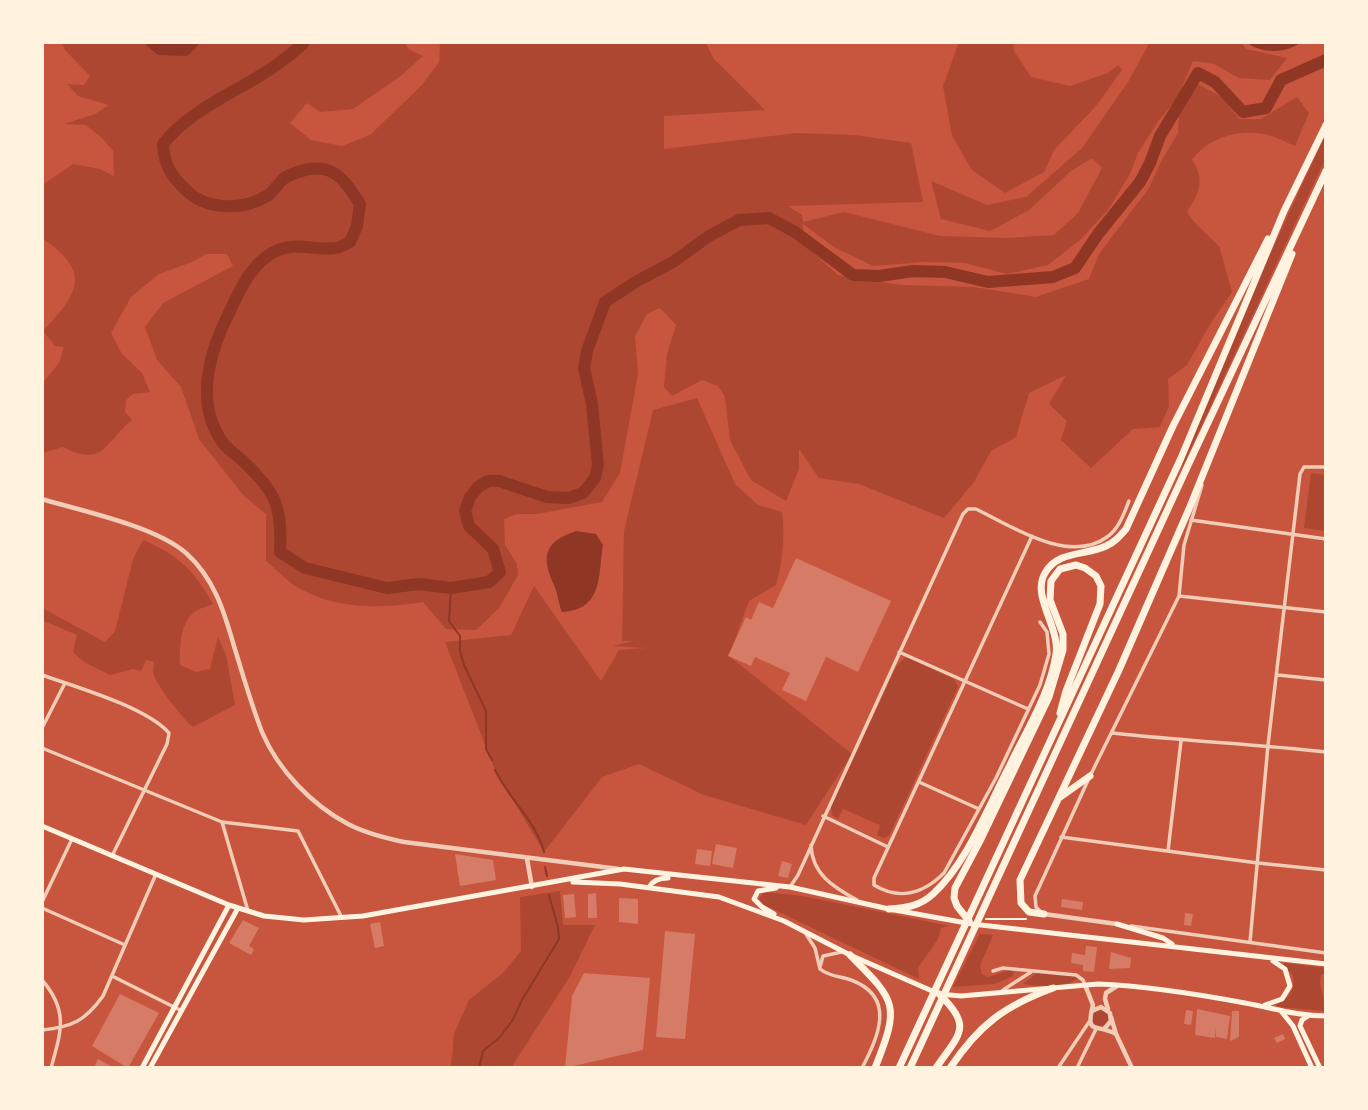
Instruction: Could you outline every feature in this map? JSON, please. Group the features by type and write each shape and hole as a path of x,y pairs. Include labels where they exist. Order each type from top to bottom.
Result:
{"highway":[{"path":"899,1068 1181,458 1284,211 1326,125"},
{"path":"910,1068 1326,171"},
{"path":"889,909 909,908 924,902 955,867 974,836 1035,712 1053,667 1057,651 1056,634 1042,598 1041,584 1044,574 1051,565 1065,556 1104,547 1117,540 1126,528 1208,356 1284,211"},
{"path":"1044,914 1029,912 1021,903 1020,880 1119,670 1213,453 1283,281 1303,220"},
{"path":"972,923 957,906 955,888 1049,697 1063,650 1063,634 1050,600 1051,582 1060,569 1076,565 1096,576 1101,586 1100,604 1066,691 1055,732"},
{"path":"1059,799 1090,776"},
{"path":"846,953 880,986 888,997 891,1008 889,1031 875,1068"},
{"path":"950,1068 989,1020 1026,998 1053,988"},
{"path":"936,1068 960,1031 961,1020 957,1011 939,993"}],"main road":[{"path":"42,826 229,905 284,919 342,919 563,882 624,869 699,879"},
{"path":"649,887 651,883 666,877 788,887 863,904 972,923 1326,964"},
{"path":"563,882 649,887 719,897 783,921 846,953 939,993 961,996 1086,985 1118,985 1202,995 1281,1011 1326,1016"},
{"path":"783,921 754,899 755,895 764,889 788,887"},
{"path":"142,1068 229,905"},
{"path":"150,1068 238,908"},
{"path":"1117,924 1163,938 1175,946"},
{"path":"1261,1006 1282,999 1290,986 1285,970 1269,958"},
{"path":"1281,1011 1298,1030 1320,1068"},
{"path":"1311,1016 1300,1022 1298,1030 1312,1068"}],"street":[{"path":"1213,453 1184,545 1179,596 1061,837 1035,896 1036,907 1044,914 1326,953"},
{"path":"1250,942 1268,745 1300,474 1304,467 1309,465 1326,467"},
{"path":"42,499 160,537 184,551 201,568 223,607 263,735 292,777 326,810 349,825 404,842 624,869"},
{"path":"788,887 798,875 963,514 968,509 976,509 1032,536 1062,546 1092,544 1107,538 1114,531 1129,501"},
{"path":"1191,520 1326,539"},
{"path":"1032,536 873,882 882,890 896,894 919,891 944,873 1040,685 1049,654 1047,632 1040,622"},
{"path":"1179,596 1326,612"},
{"path":"899,652 1028,709"},
{"path":"42,675 133,710 152,719 169,733 167,744 112,856"},
{"path":"1278,675 1326,680"},
{"path":"42,728 65,683"},
{"path":"1112,733 1326,752"},
{"path":"1168,851 1181,741"},
{"path":"42,748 222,822 298,831 342,919"},
{"path":"919,782 979,809"},
{"path":"823,816 888,847"},
{"path":"222,822 248,911"},
{"path":"1061,837 1326,870"},
{"path":"42,902 72,839"},
{"path":"811,843 811,858 816,870 844,893 863,904"},
{"path":"527,859 532,887"},
{"path":"42,1030 62,1028 80,1021 103,996 156,874"},
{"path":"42,908 125,945"},
{"path":"804,932 815,948 820,969 831,976 860,985 877,1001 880,1009 879,1029 862,1068"},
{"path":"820,969 823,956 846,953"},
{"path":"993,971 1003,968 1076,975 1083,980 1092,998 1089,1022 1058,1068"},
{"path":"998,993 1013,986 1032,971"},
{"path":"112,976 180,1010"},
{"path":"42,981 54,994 62,1028 51,1068"},
{"path":"1118,985 1107,993 1105,999 1116,1034 1132,1068"},
{"path":"1091,1012 1101,1007 1108,1010"},
{"path":"1104,1029 1110,1024 1111,1017"},
{"path":"1089,1022 1096,1029 1116,1034"},
{"path":"1077,1068 1096,1029"}],"path":[{"path":"972,923 988,918 1021,920 1044,914"}],"shaded area":[{"path":"62,42 404,42 408,49 423,56 402,75 353,109 320,112 307,103 290,123 311,140 342,146 370,135 421,86 439,62 440,42 705,42 714,59 765,110 664,116 664,149 797,133 854,135 911,143 923,202 788,206 802,215 803,222 844,212 940,236 1008,238 1054,235 1078,213 1102,168 1092,158 1071,171 1029,210 990,231 941,219 931,181 987,205 1026,197 1082,148 1128,82 1150,42 1241,42 1246,49 1287,58 1270,80 1239,78 1214,64 1193,61 1177,99 1159,120 1138,153 1130,174 1108,210 1080,240 1048,265 1007,274 965,263 924,262 873,266 834,247 803,224 804,245 838,275 901,285 974,287 1036,297 1089,279 1099,254 1149,188 1178,133 1179,110 1198,84 1223,98 1239,119 1261,119 1297,97 1309,113 1295,146 1268,135 1236,134 1207,145 1192,160 1200,180 1195,198 1187,212 1219,246 1232,292 1187,365 1168,379 1169,406 1160,427 1133,429 1091,468 1061,440 1067,421 1049,404 1066,375 1029,393 1016,437 991,451 974,482 944,518 859,484 819,478 799,449 799,469 786,501 751,480 730,440 725,397 718,386 702,380 672,396 664,387 667,354 676,325 660,308 647,314 635,336 638,374 620,473 602,502 537,514 517,514 504,519 505,545 517,564 518,575 499,608 476,630 446,629 423,602 389,606 338,603 306,592 266,561 266,514 244,496 199,439 181,387 157,360 145,327 163,303 233,266 227,254 206,254 159,274 131,297 111,333 122,354 142,373 150,392 133,394 126,400 125,412 132,420 108,445 95,454 77,453 63,447 42,453 42,384 59,363 64,347 55,346 43,331 65,305 75,283 74,272 68,262 42,238 42,185 73,164 100,169 114,176 113,151 103,139 86,125 64,124 95,114 109,105 78,96 67,84 84,85 90,76 65,50"},
{"path":"959,42 1013,42 1014,51 1031,77 1070,86 1108,73 1118,65 1122,70 1096,106 1054,150 1044,172 1005,193 972,170 952,136 943,86"},
{"path":"1246,42 1301,42 1288,49 1274,51 1259,49"},
{"path":"1326,133 1326,157 1183,465 1181,464 1254,289"},
{"path":"697,398 735,484 758,505 782,512 783,548 776,585 749,601 729,656 852,754 806,825 704,795 639,764 602,777 544,852 495,770 445,642 511,635 534,586 601,681 619,650 646,648 613,646 633,641 622,641 624,531 653,410"},
{"path":"1311,473 1326,475 1326,531 1304,528"},
{"path":"576,531 596,534 603,545 599,579 592,598 585,605 562,612 547,565 548,551 558,539"},
{"path":"143,540 184,565 213,604 196,611 187,621 180,643 180,665 196,672 210,669 218,637 226,655 235,705 193,727 159,686 153,673 154,662 146,660 141,671 133,669 110,675 84,662 73,652 77,635 42,620 42,608 105,642 115,631 133,559"},
{"path":"904,658 954,679 958,687 889,836 883,838 877,835 880,825 843,809 838,819 832,815 831,807 896,667"},
{"path":"560,891 563,925 595,925 569,978 511,1068 451,1068 454,1034 469,1000 504,972 521,951 520,897"},
{"path":"764,892 803,896 949,926 941,928 938,939 918,968 919,979 762,904 759,899"},
{"path":"980,934 993,935 980,966 982,974 988,977 1009,970 1014,972 1013,976 994,984 953,987"},
{"path":"1284,963 1326,968 1320,981 1326,1011 1277,1007 1276,1005 1288,997 1293,985 1293,975"},
{"path":"1037,973 1079,978 1059,985 1023,984"},
{"path":"1100,1010 1106,1012 1106,1024 1100,1026 1094,1024 1092,1018 1094,1012"}],"building":[{"path":"796,558 891,601 858,672 826,657 806,701 782,690 790,673 755,657 751,666 728,656 746,617 751,620 759,602 773,608"},
{"path":"716,844 737,848 733,868 712,864"},
{"path":"697,849 712,851 710,866 695,864"},
{"path":"455,854 493,860 496,880 460,886"},
{"path":"782,861 792,864 788,878 778,876"},
{"path":"596,893 597,918 588,918 588,894"},
{"path":"574,894 576,917 565,918 563,895"},
{"path":"619,898 638,899 638,924 619,922"},
{"path":"1062,899 1083,902 1082,910 1061,907"},
{"path":"1185,913 1193,914 1191,926 1184,925"},
{"path":"243,920 259,928 249,946 254,949 251,955 229,943"},
{"path":"380,922 384,946 375,948 370,924"},
{"path":"665,931 695,934 685,1039 656,1037"},
{"path":"1086,946 1097,947 1094,972 1083,971 1083,965 1071,963 1072,953 1085,955"},
{"path":"1111,952 1131,958 1130,968 1109,969"},
{"path":"584,973 650,978 643,1050 565,1068 572,996"},
{"path":"120,994 159,1013 128,1068 92,1046"},
{"path":"1197,1009 1230,1016 1227,1039 1216,1037 1216,1027 1215,1038 1195,1035"},
{"path":"1186,1010 1193,1011 1191,1025 1184,1024"},
{"path":"1232,1011 1239,1011 1239,1037 1230,1041"},
{"path":"1283,1034 1285,1039 1277,1043 1274,1038"},
{"path":"98,1059 114,1068 94,1068"}],"waterway":[{"path":"152,42 160,49 185,50 193,42"},
{"path":"301,42 303,44 259,77 214,102 173,132 163,144 165,158 169,170 181,185 194,197 214,205 236,206 257,201 269,194 286,177 317,169 337,175 360,204 357,226 350,242 337,248 296,246 280,249 264,259 251,272 216,343 207,393 213,425 221,440 264,483 275,502 280,524 280,552 305,568 387,588 419,584 451,588 489,582 500,572 493,549 469,526 465,511 470,497 478,487 488,481 499,481 547,497 568,498 583,493 595,478 598,465 592,404 584,368 587,351 605,302 673,262 709,236 739,220 769,218 795,232 853,275 945,272 988,282 1053,277 1075,268 1098,234 1140,182 1160,136 1198,73 1215,82 1243,112 1266,108 1281,80 1326,60"},
{"path":"451,588 449,621 460,636 464,665 486,711 486,749 492,760"},
{"path":"495,770 535,831 544,852"},
{"path":"545,867 547,876"},
{"path":"479,1068 483,1051 499,1038 512,1021 559,939 549,895"}]}
